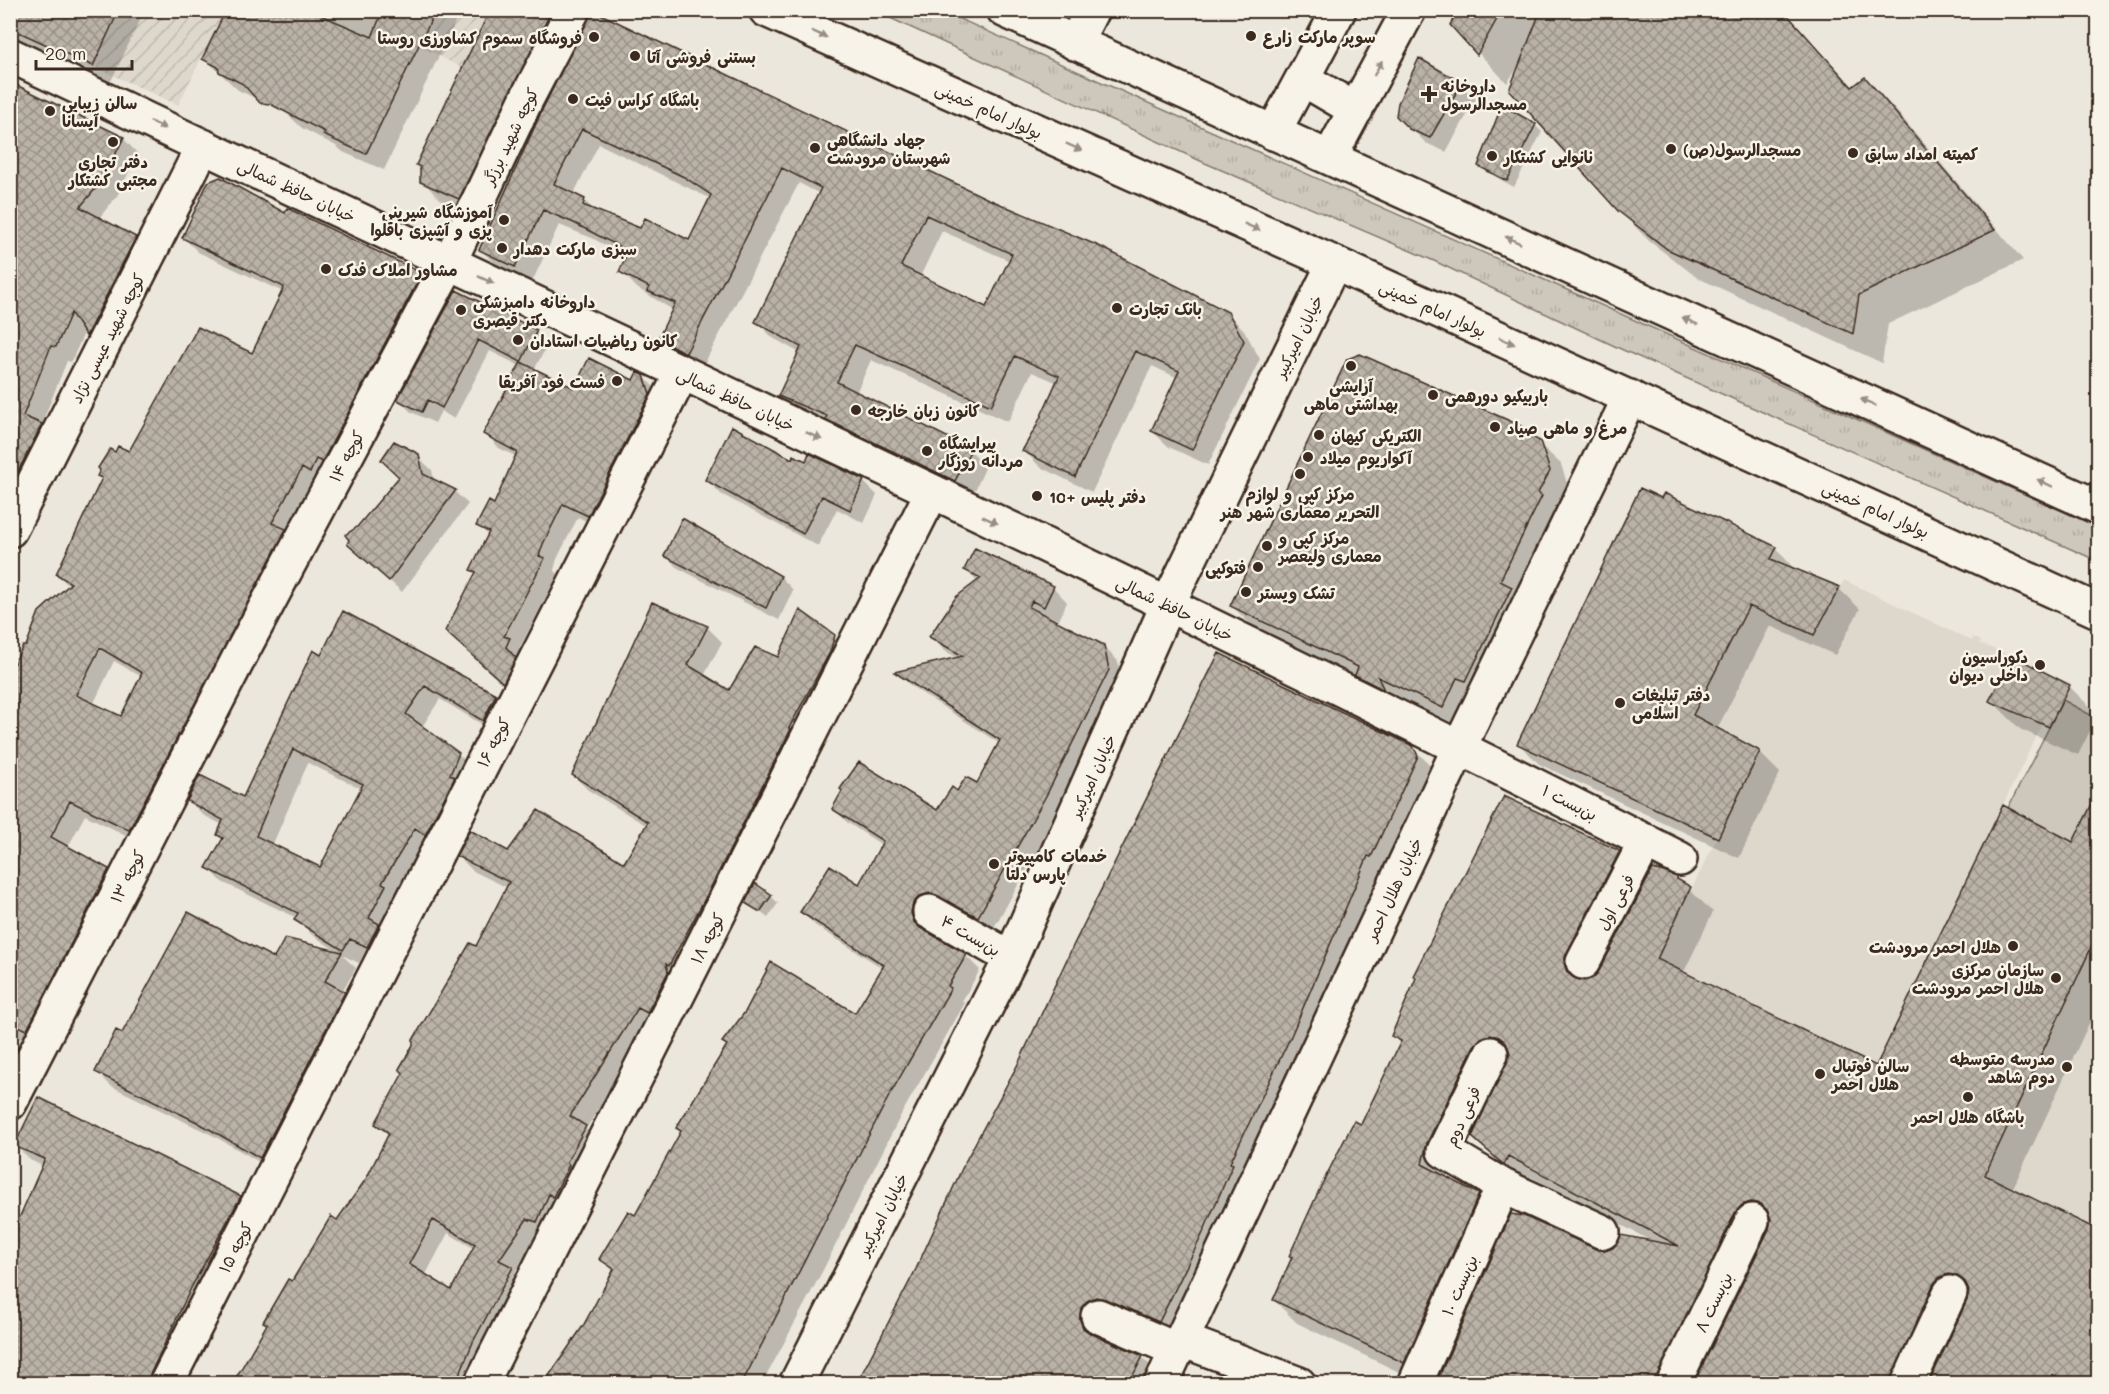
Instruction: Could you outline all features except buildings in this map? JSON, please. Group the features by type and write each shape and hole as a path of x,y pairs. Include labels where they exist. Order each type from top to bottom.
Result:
{"street":[{"name":"کوچه شهید برزگر","path":"449,262 527,98 573,10"},
{"name":"بولوار امام خمینی","path":"766,10 1334,263 2098,611"},
{"path":"1004,10 2098,507"},
{"path":"1075,43 1092,10"},
{"path":"1274,133 1339,10"},
{"path":"1330,157 1409,10"},
{"name":"خیابان حافظ شمالی","path":"10,55 1168,604 1460,746"},
{"path":"1303,79 1356,110"},
{"name":"کوچه شهید عیسی نژاد","path":"10,530 203,146"},
{"name":"کوچه ۱۴","path":"243,650 449,262"},
{"name":"خیابان امیرکبیر","path":"796,1383 1011,958 1168,604 1334,263"},
{"name":"کوچه ۱۶","path":"305,1111 682,373"},
{"name":"خیابان هلال احمر","path":"1161,1383 1460,746 1630,397"},
{"name":"کوچه ۱۸","path":"488,1381 932,492"},
{"name":"کوچه ۱۳","path":"10,1103 243,650"},
{"name":"بن‌بست ۱","path":"1460,746 1680,859"},
{"name":"فرعی اول","path":"1583,962 1646,841"},
{"name":"بن‌بست ۴","path":"930,912 1011,958"},
{"name":"فرعی دوم","path":"1491,1054 1444,1151 1503,1186"},
{"name":"کوچه ۱۵","path":"166,1383 305,1111"},
{"path":"1503,1186 1603,1232"},
{"name":"بن‌بست ۱۰","path":"1415,1383 1503,1186"},
{"name":"بن‌بست ۸","path":"1673,1383 1752,1221"},
{"path":"1908,1383 1950,1293"},
{"path":"1098,1316 1299,1383"}],"shaded area":[{"path":"120,11 225,11 178,105 93,66"},
{"path":"436,11 490,11 462,68 420,46"},
{"path":"1771,559 1786,565 1764,613 1815,635 1844,580 1972,641 1973,637 1981,641 1980,644 2013,656 1989,701 2042,725 1876,1066 1657,959 1760,751 1693,715"},
{"name":"مدرسه متوسطه دوم شاهد","path":"2098,933 2098,1230 1986,1176"}],"green space":[{"path":"875,11 942,11 2098,527 2098,561 1623,350 1432,260 1205,163"},
{"path":"2063,700 2098,719 2098,792 2073,842 2008,808"}],"place":[{"name":"سوپر مارکت زارع","path":"1251,36"},
{"name":"فروشگاه سموم کشاورزی روستا","path":"594,37"},
{"name":"بستنی فروشی آتا","path":"635,56"},
{"name":"داروخانه مسجدالرسول","path":"1429,94"},
{"name":"باشگاه کراس فیت","path":"573,99"},
{"name":"سالن زیبایی آیسانا","path":"50,111"},
{"name":"دفتر تجاری مجتبی کشتکار","path":"113,142"},
{"name":"جهاد دانشگاهی شهرستان مرودشت","path":"815,148"},
{"name":"مسجدالرسول(ص)","path":"1671,149"},
{"name":"کمیته امداد سابق","path":"1853,153"},
{"name":"نانوایی کشتکار","path":"1492,156"},
{"name":"آموزشگاه شیرینی پزی و آشپزی باقلوا","path":"504,220"},
{"name":"سبزی مارکت دهدار","path":"502,248"},
{"name":"مشاور املاک فدک","path":"326,269"},
{"name":"بانک تجارت","path":"1117,308"},
{"name":"داروخانه دامپزشکی دکتر قیصری","path":"461,310"},
{"name":"کانون ریاضیات استادان","path":"518,340"},
{"name":"آرایشی بهداشتی ماهی","path":"1351,366"},
{"name":"فست فود آفریقا","path":"617,381"},
{"name":"باربیکیو دورهمی","path":"1433,395"},
{"name":"کانون زبان خارجه","path":"856,410"},
{"name":"مرغ و ماهی صیاد","path":"1495,427"},
{"name":"الکتریکی کیهان","path":"1319,435"},
{"name":"پیرایشگاه مردانه روزگار","path":"927,451"},
{"name":"آکواریوم میلاد","path":"1308,457"},
{"name":"مرکز کپی و لوازم التحریر معماری شهر هنر","path":"1300,474"},
{"name":"دفتر پلیس +10","path":"1037,496"},
{"name":"مرکز کپی و معماری ولیعصر","path":"1267,546"},
{"name":"فتوکپی","path":"1258,567"},
{"name":"تشک ویستر","path":"1246,592"},
{"name":"دکوراسیون داخلی دیوان","path":"2040,665"},
{"name":"دفتر تبلیغات اسلامی","path":"1620,703"},
{"name":"خدمات کامپیوتر پارس دلتا","path":"994,864"},
{"name":"هلال احمر مرودشت","path":"2013,946"},
{"name":"سازمان مرکزی هلال احمر مرودشت","path":"2056,978"},
{"name":"مدرسه متوسطه دوم شاهد","path":"2067,1067"},
{"name":"سالن فوتبال هلال احمر","path":"1820,1074"},
{"name":"باشگاه هلال احمر","path":"1968,1097"}]}
